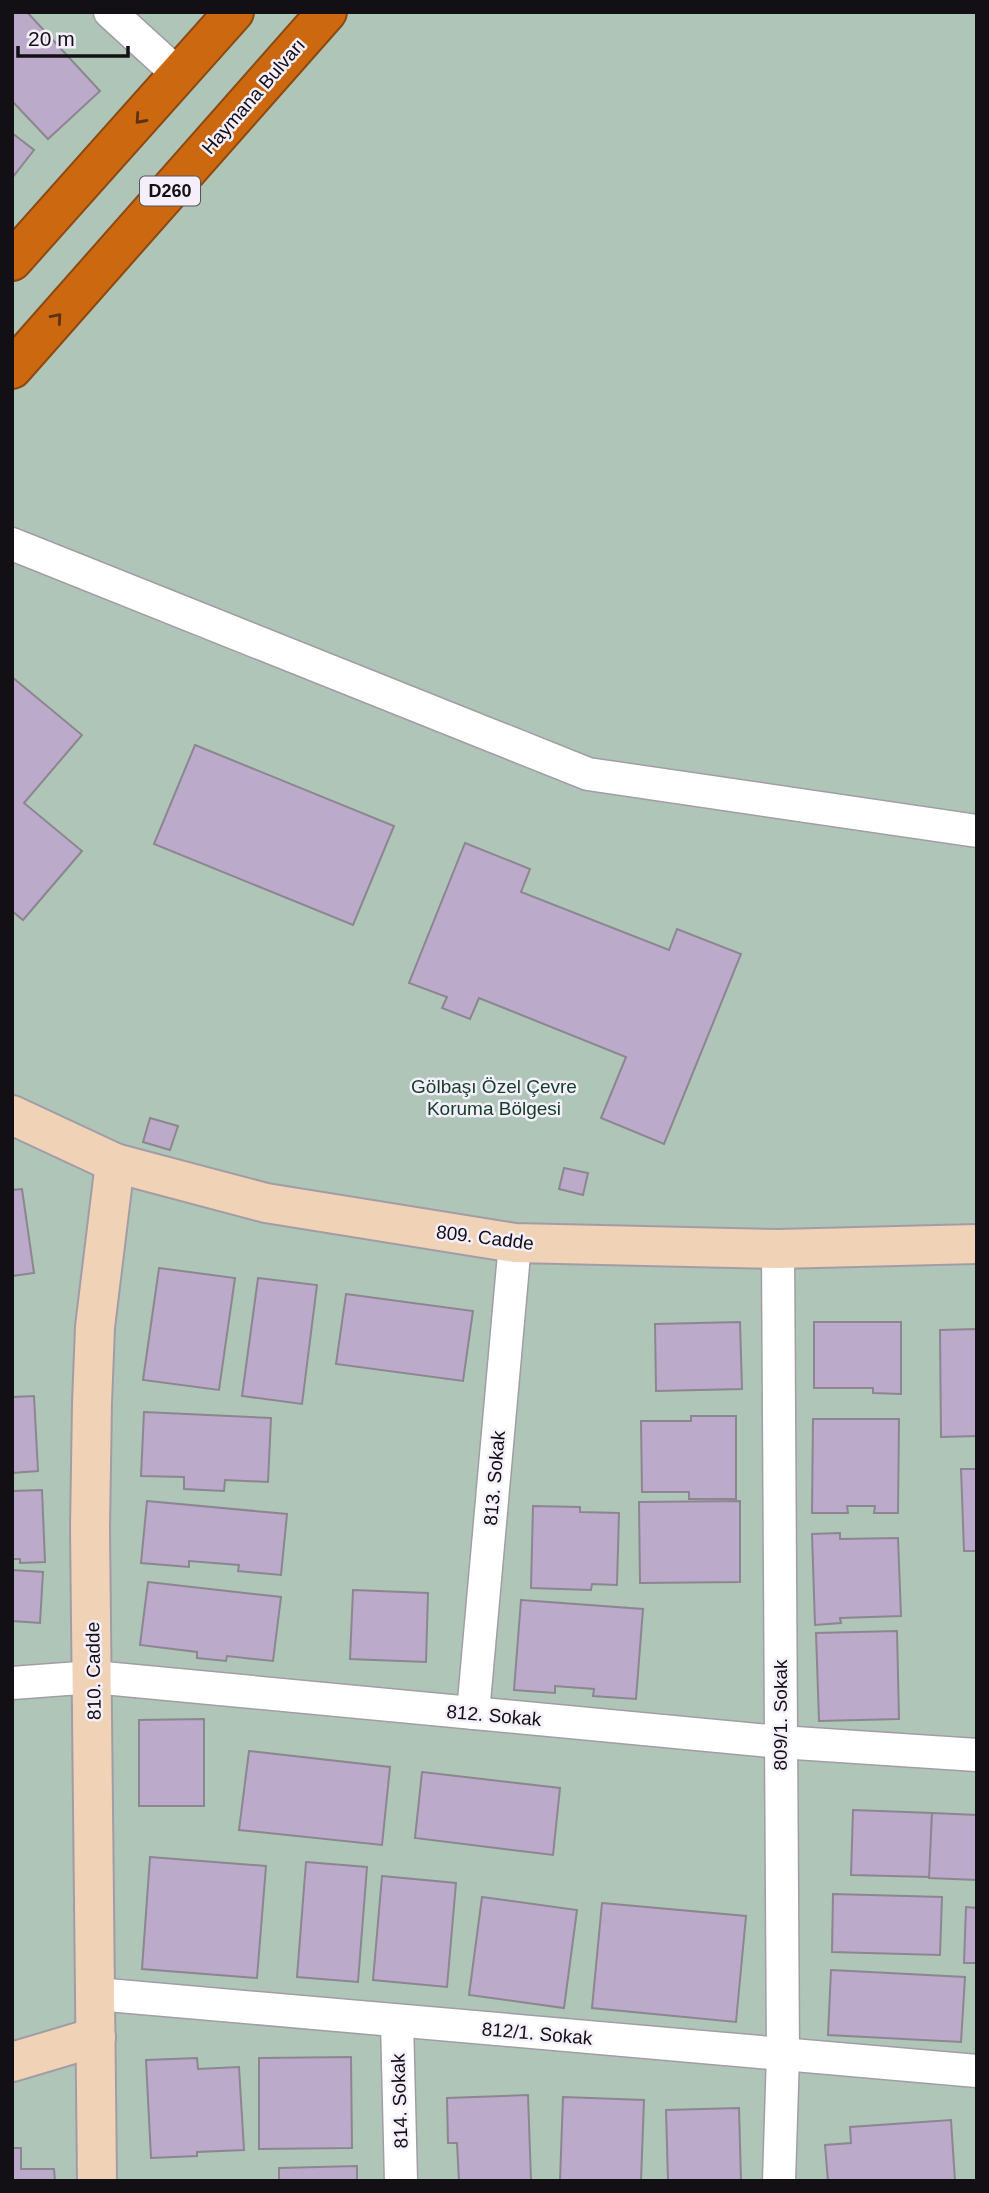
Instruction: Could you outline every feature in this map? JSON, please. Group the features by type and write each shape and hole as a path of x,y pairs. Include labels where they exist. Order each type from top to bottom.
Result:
{"highway":[{"path":"12,261 234,12"},
{"name":"Haymana Bulvarı","path":"12,369 327,12"}],"street":[{"path":"110,12 180,75"},
{"path":"12,544 588,774 977,831"},
{"name":"809. Cadde","path":"12,1115 115,1163 266,1203 516,1243 778,1249 977,1244"},
{"name":"810. Cadde","path":"97,2181 90,1528 95,1328 115,1163"},
{"name":"813. Sokak","path":"473,1713 516,1243"},
{"name":"809/1. Sokak","path":"778,1249 782,2054 779,2181"},
{"name":"812. Sokak","path":"12,1683 93,1676 780,1742 977,1755"},
{"name":"812/1. Sokak","path":"96,1994 977,2071"},
{"name":"814. Sokak","path":"397,2021 401,2181"},
{"path":"12,2062 96,2037"}],"green space":[{"name":"Gölbaşı Özel Çevre Koruma Bölgesi","path":"12,12 977,12 977,2181 12,2181"}],"building":[{"path":"12,12 27,12 100,91 48,139 12,101"},
{"path":"12,133 34,150 12,178"},
{"path":"12,677 82,735 24,803 82,851 23,920 12,911"},
{"path":"195,745 394,826 353,925 154,844"},
{"path":"465,843 530,869 521,892 669,950 677,929 741,954 664,1144 601,1118 626,1057 479,998 470,1019 442,1008 447,997 409,983"},
{"path":"150,1118 178,1126 170,1150 143,1142"},
{"path":"564,1168 588,1173 583,1195 559,1189"},
{"path":"22,1189 34,1273 12,1276 12,1190"},
{"path":"159,1268 235,1278 219,1390 143,1380"},
{"path":"258,1278 317,1285 302,1404 242,1396"},
{"path":"346,1294 473,1311 463,1381 336,1364"},
{"path":"740,1322 742,1389 656,1391 655,1324"},
{"path":"814,1322 901,1322 901,1394 873,1393 873,1388 814,1388"},
{"path":"977,1329 977,1436 941,1437 940,1330"},
{"path":"34,1396 38,1471 12,1473 12,1397"},
{"path":"144,1412 271,1418 268,1482 225,1480 224,1491 184,1489 184,1477 141,1476"},
{"path":"691,1416 736,1416 736,1499 689,1499 689,1492 642,1492 641,1421 691,1421"},
{"path":"813,1419 899,1419 898,1513 874,1513 875,1506 847,1506 848,1513 812,1513"},
{"path":"961,1469 977,1469 977,1551 964,1551"},
{"path":"42,1490 45,1562 20,1563 20,1559 12,1559 12,1491"},
{"path":"147,1501 287,1514 281,1575 238,1571 239,1565 189,1561 189,1567 141,1563"},
{"path":"740,1501 740,1582 640,1583 639,1502"},
{"path":"533,1506 580,1507 580,1512 619,1513 617,1585 592,1584 591,1590 531,1588"},
{"path":"840,1533 840,1539 898,1538 901,1616 840,1618 841,1623 815,1625 812,1534"},
{"path":"12,1570 43,1572 40,1623 12,1621"},
{"path":"148,1582 281,1597 273,1661 227,1656 226,1661 197,1658 197,1652 140,1645"},
{"path":"353,1590 428,1593 426,1662 350,1659"},
{"path":"521,1600 643,1609 636,1699 593,1696 594,1689 555,1686 555,1693 514,1690"},
{"path":"897,1631 899,1719 819,1721 816,1633"},
{"path":"204,1719 204,1806 139,1806 139,1720"},
{"path":"249,1751 390,1767 382,1845 239,1830"},
{"path":"422,1772 560,1788 553,1855 415,1838"},
{"path":"853,1810 932,1813 930,1877 851,1875"},
{"path":"932,1813 977,1815 977,1880 929,1878"},
{"path":"150,1857 266,1866 257,1978 142,1969"},
{"path":"306,1862 367,1867 358,1982 297,1977"},
{"path":"382,1876 456,1883 447,1987 373,1980"},
{"path":"833,1894 942,1897 940,1955 832,1952"},
{"path":"482,1897 577,1910 564,2008 469,1995"},
{"path":"602,1903 746,1916 736,2022 592,2008"},
{"path":"966,1907 977,1908 977,1963 964,1963"},
{"path":"831,1970 965,1977 961,2042 828,2035"},
{"path":"351,2057 352,2148 259,2149 259,2058"},
{"path":"197,2058 198,2069 239,2067 244,2150 151,2158 146,2060"},
{"path":"528,2095 531,2181 459,2181 457,2143 448,2143 447,2098"},
{"path":"563,2097 644,2100 641,2181 560,2181"},
{"path":"739,2108 741,2181 668,2181 666,2110"},
{"path":"951,2120 955,2181 828,2181 825,2145 851,2143 850,2127"},
{"path":"12,2148 21,2148 21,2169 54,2169 55,2181 12,2181"},
{"path":"357,2166 357,2181 279,2181 279,2168"}]}
